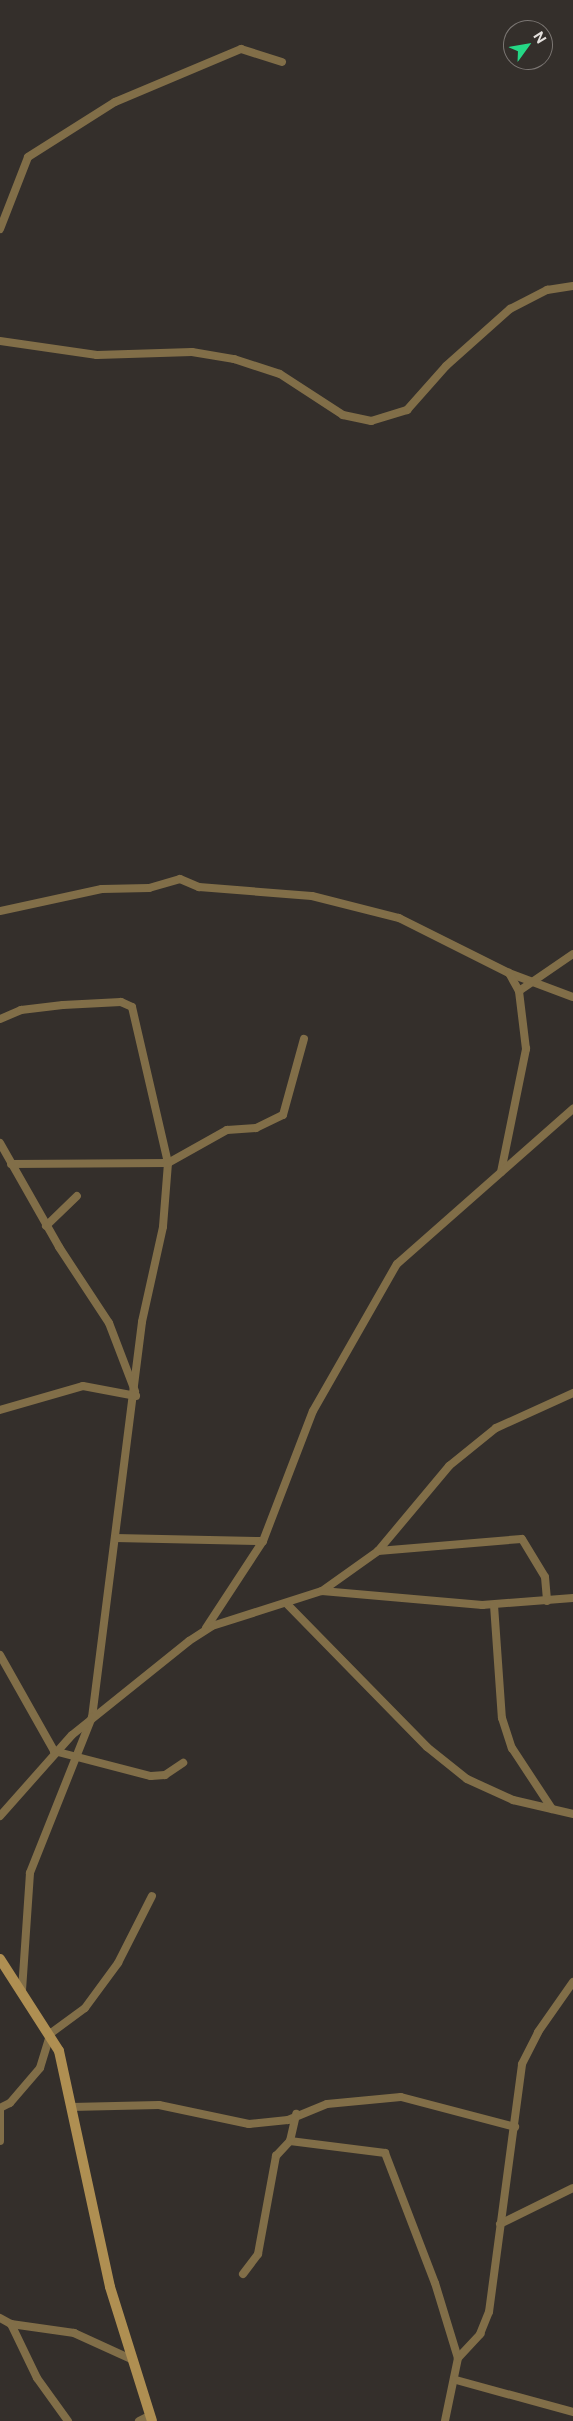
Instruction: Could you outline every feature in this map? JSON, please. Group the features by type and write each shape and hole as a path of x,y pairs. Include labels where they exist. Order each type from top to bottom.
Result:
{"street":[{"path":"0,229 28,157 115,102 241,49 282,62"},
{"path":"0,341 97,355 192,352 234,359 280,374 343,416 371,421 407,410 446,366 510,310 547,290 573,286"},
{"path":"0,911 102,889 149,888 180,879 199,886 312,896 376,911 509,973 573,997"},
{"path":"519,991 530,981 573,954"},
{"path":"501,1172 526,1050 519,991 509,973"},
{"path":"0,1019 20,1010 63,1006 121,1002 132,1007 168,1163 163,1227 142,1322 136,1396 115,1538 92,1718 30,1872 22,1990"},
{"path":"11,1164 168,1163 227,1130 256,1128 283,1116 304,1039"},
{"path":"0,1816 54,1751 92,1718 206,1629 263,1541 313,1411 396,1264 573,1109"},
{"path":"0,1143 46,1226 109,1323 136,1396"},
{"path":"46,1226 78,1196"},
{"path":"0,1410 83,1386 136,1396"},
{"path":"206,1629 322,1591 378,1551 464,1453 519,1414 573,1393"},
{"path":"115,1538 263,1541"},
{"path":"378,1551 522,1539 545,1577 547,1601"},
{"path":"322,1591 494,1605 573,1598"},
{"path":"287,1604 451,1768 485,1790 573,1814"},
{"path":"494,1605 502,1718 512,1748 552,1809"},
{"path":"0,1655 54,1751"},
{"path":"54,1751 77,1755 151,1776 165,1775 183,1763"},
{"path":"0,2142 0,2108 34,2078 51,2033 88,2004 124,1954 152,1896"},
{"path":"0,1959 51,2033 60,2051 110,2287 151,2418 139,2421"},
{"path":"458,2358 486,2324 528,2048 573,1982"},
{"path":"71,2107 158,2105 249,2124 284,2121 296,2114 333,2104 401,2097 515,2126"},
{"path":"243,2274 260,2249 276,2156 290,2141 296,2114"},
{"path":"290,2141 385,2153 436,2283 458,2358 456,2380 445,2421"},
{"path":"500,2224 573,2188"},
{"path":"0,2318 11,2324 74,2333 131,2358"},
{"path":"11,2324 37,2378 68,2421"},
{"path":"456,2380 573,2412"}]}
